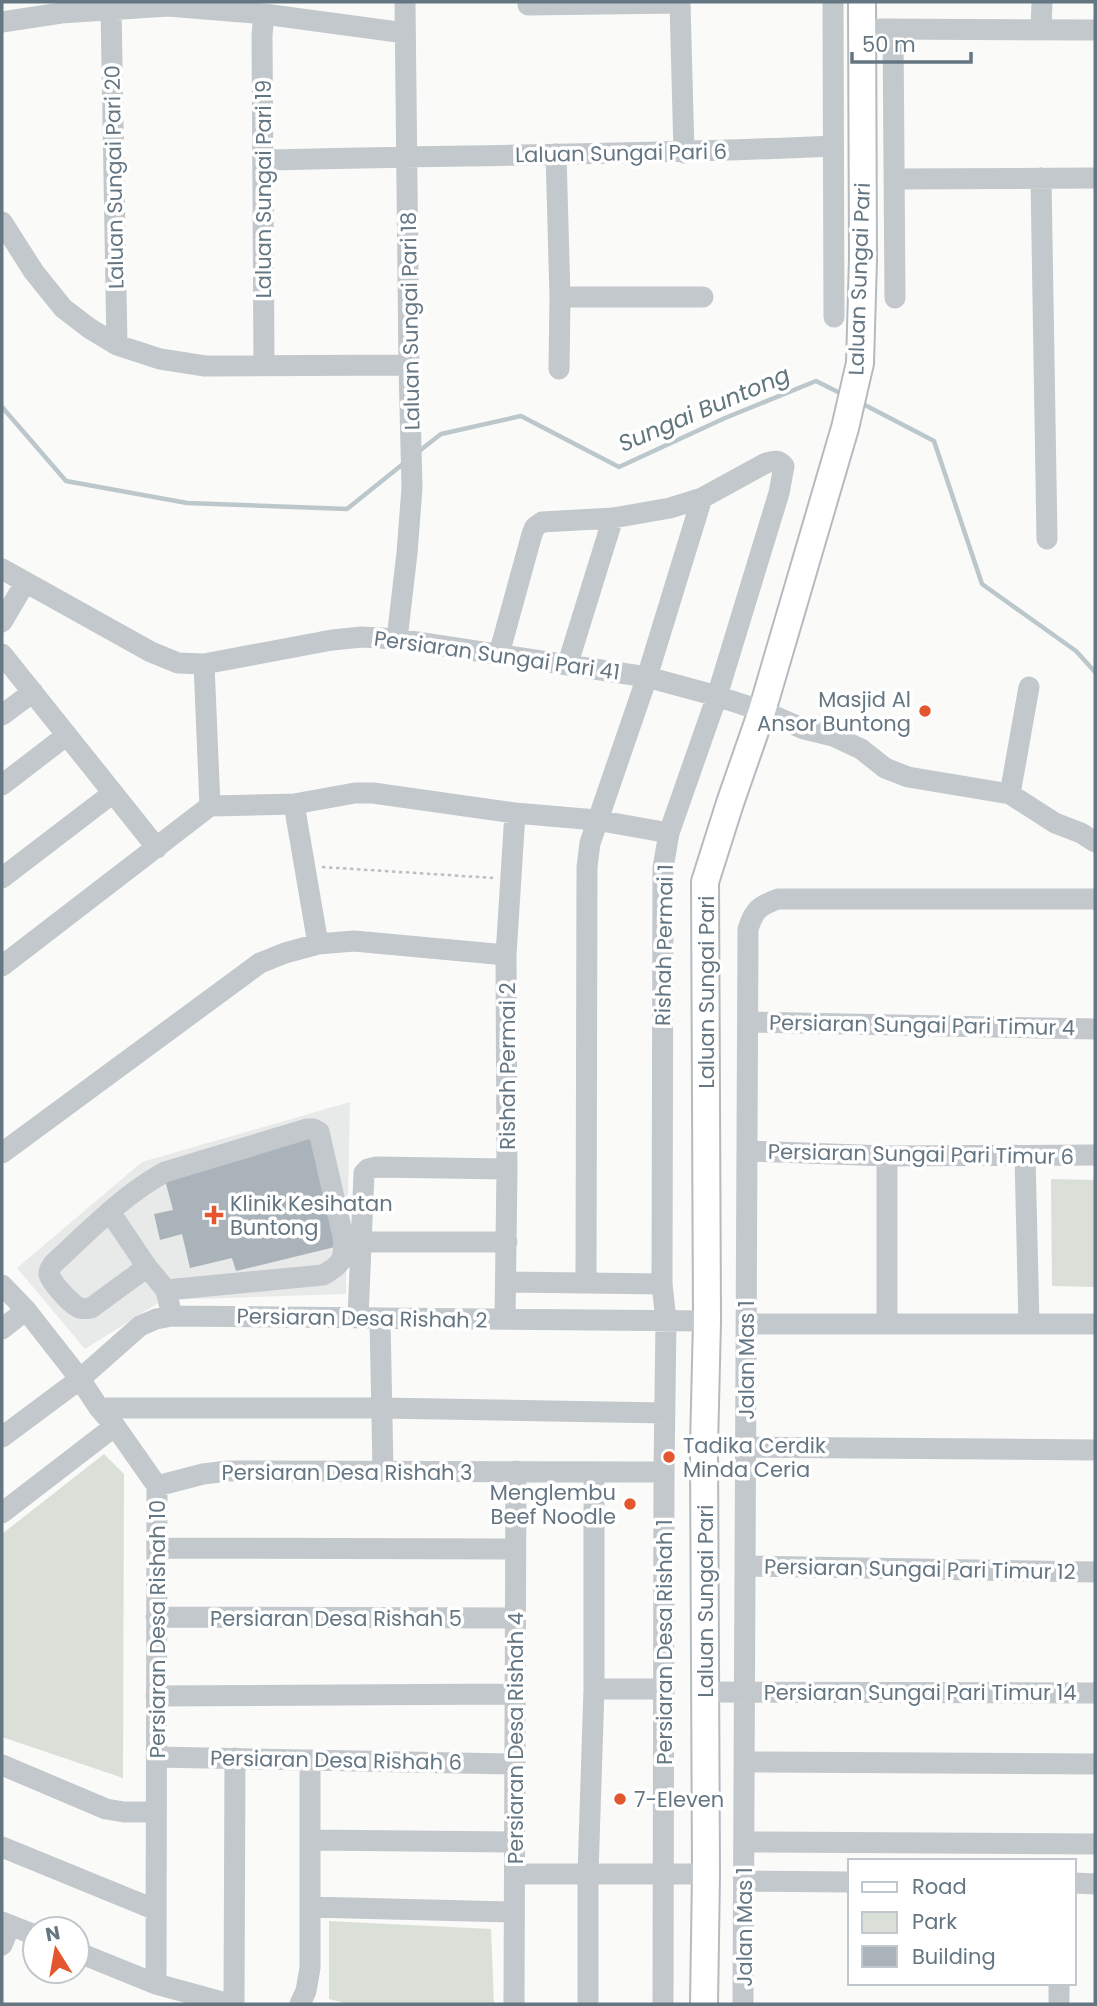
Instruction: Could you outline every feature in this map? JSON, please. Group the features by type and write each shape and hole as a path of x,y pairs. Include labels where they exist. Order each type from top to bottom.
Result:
{"main road":[{"name":"Laluan Sungai Pari","path":"704,2004 704,1446 707,1321 705,882 762,711 845,428 860,363 863,259 862,2"}],"street":[{"name":"Laluan Sungai Pari 18","path":"397,639 412,488 408,365 405,2"},
{"path":"528,5 680,2 684,153"},
{"path":"833,2 834,317"},
{"path":"1041,30 1042,2"},
{"path":"2,22 60,7 168,6 264,14 405,33"},
{"name":"Laluan Sungai Pari 20","path":"111,8 117,345"},
{"name":"Laluan Sungai Pari 19","path":"264,14 264,365"},
{"path":"833,29 1095,30"},
{"path":"892,29 895,298"},
{"name":"Laluan Sungai Pari 6","path":"264,160 684,153 833,146"},
{"path":"556,154 559,369"},
{"path":"1041,178 1047,539"},
{"path":"894,179 1095,178"},
{"path":"2,222 34,272 63,307 89,328 117,345 160,359 205,366 408,365"},
{"path":"560,296 703,298"},
{"name":"Rishah Permai 1","path":"666,1321 662,1284 663,868 669,833 717,696 779,493 784,466 776,460 765,463 702,498"},
{"path":"499,654 532,534 542,522 613,518 670,508 702,498"},
{"path":"586,1283 587,867 590,843 647,677 702,498"},
{"path":"568,663 613,518"},
{"name":"Persiaran Sungai Pari 41","path":"2,569 151,652 178,663 204,664 362,637 397,639 568,663 647,677 762,711 804,729 833,736 861,749 885,768 908,777 1010,793"},
{"path":"2,622 25,583"},
{"path":"2,654 157,848"},
{"path":"204,664 210,806"},
{"path":"1029,687 1010,793 1055,823 1081,833 1095,842"},
{"path":"2,715 33,692"},
{"path":"2,785 67,735"},
{"path":"2,878 114,793"},
{"path":"2,966 210,806 294,804 355,793 373,793 515,813 596,820 669,833"},
{"path":"294,804 318,944"},
{"name":"Rishah Permai 2","path":"505,1319 506,955 515,813"},
{"name":"Jalan Mas 1","path":"744,2004 748,929 752,915 763,905 778,899 1095,899"},
{"path":"2,1153 260,963 285,953 318,944 354,941 506,955"},
{"name":"Persiaran Sungai Pari Timur 4","path":"748,1022 1095,1029"},
{"path":"148,1267 91,1308 83,1309 76,1307 50,1277 54,1264 110,1212 145,1183 165,1172 307,1129 319,1132 343,1236 345,1253 338,1266 323,1275 166,1290"},
{"name":"Persiaran Sungai Pari Timur 6","path":"747,1151 887,1156 1095,1156"},
{"path":"887,1156 887,1323"},
{"path":"1025,1156 1029,1324"},
{"path":"358,1318 363,1173 376,1167 507,1169"},
{"path":"110,1212 166,1290 172,1316"},
{"path":"360,1242 507,1242"},
{"path":"506,1282 662,1284"},
{"name":"Persiaran Desa Rishah 10","path":"2,1285 26,1310 80,1379 157,1486 156,1984"},
{"path":"2,1329 26,1310"},
{"name":"Persiaran Desa Rishah 2","path":"2,1437 80,1379 140,1326 172,1316 707,1321"},
{"path":"380,1318 383,1471"},
{"name":"Persiaran Desa Rishah 1","path":"663,2004 666,1321"},
{"path":"747,1324 1095,1324"},
{"path":"99,1408 381,1408 665,1413"},
{"path":"2,1513 116,1426"},
{"path":"746,1447 1095,1450"},
{"name":"Persiaran Desa Rishah 3","path":"157,1486 203,1474 228,1471 664,1472"},
{"name":"Persiaran Desa Rishah 4","path":"514,2004 516,1471"},
{"path":"588,2004 588,1874 594,1689 594,1472"},
{"path":"157,1548 515,1549"},
{"name":"Persiaran Sungai Pari Timur 12","path":"745,1566 1095,1572"},
{"name":"Persiaran Desa Rishah 5","path":"156,1617 515,1618"},
{"path":"594,1689 665,1689"},
{"name":"Persiaran Sungai Pari Timur 14","path":"705,1692 1095,1693"},
{"path":"156,1696 515,1693"},
{"name":"Persiaran Desa Rishah 6","path":"156,1756 515,1764"},
{"path":"234,2004 235,1758"},
{"path":"300,2004 306,1991 310,1968 310,1760"},
{"path":"745,1762 1095,1764"},
{"path":"2,1765 106,1809 156,1812"},
{"path":"310,1840 515,1842"},
{"path":"744,1842 1095,1844"},
{"path":"2,1847 156,1910"},
{"path":"514,1874 706,1874"},
{"path":"744,1881 848,1882"},
{"path":"1076,1883 1095,1884"},
{"path":"310,1907 514,1912"},
{"path":"91,1958 156,1984 229,2004"},
{"path":"1059,1985 1059,2004"}],"path":[{"path":"305,866 511,879"}],"shaded area":[{"name":"Klinik Kesihatan Buntong","path":"350,1102 346,1294 163,1300 85,1349 17,1268 142,1162"}],"green space":[{"path":"1051,1179 1095,1180 1095,1287 1052,1286"},
{"path":"104,1454 124,1474 123,1778 2,1737 2,1534"},
{"path":"329,1921 491,1929 494,2004 349,2004 329,1999"}],"building":[{"path":"313,1137 339,1246 236,1271 232,1258 190,1268 182,1234 160,1240 154,1214 173,1210 165,1180"}],"waterway":[{"name":"Sungai Buntong","path":"418,452 441,434 521,416 619,467 725,418 816,381 844,395"},
{"name":"Sungai Buntong","path":"861,403 934,441 982,584 1076,651 1095,672"},
{"name":"Sungai Buntong","path":"2,407 66,481 187,503 347,509 403,464"}],"place":[{"name":"Masjid Al Ansor Buntong","path":"925,711"},
{"name":"Klinik Kesihatan Buntong","path":"214,1215"},
{"name":"Tadika Cerdik Minda Ceria","path":"669,1457"},
{"name":"Menglembu Beef Noodle","path":"630,1504"},
{"name":"7-Eleven","path":"620,1799"}]}
